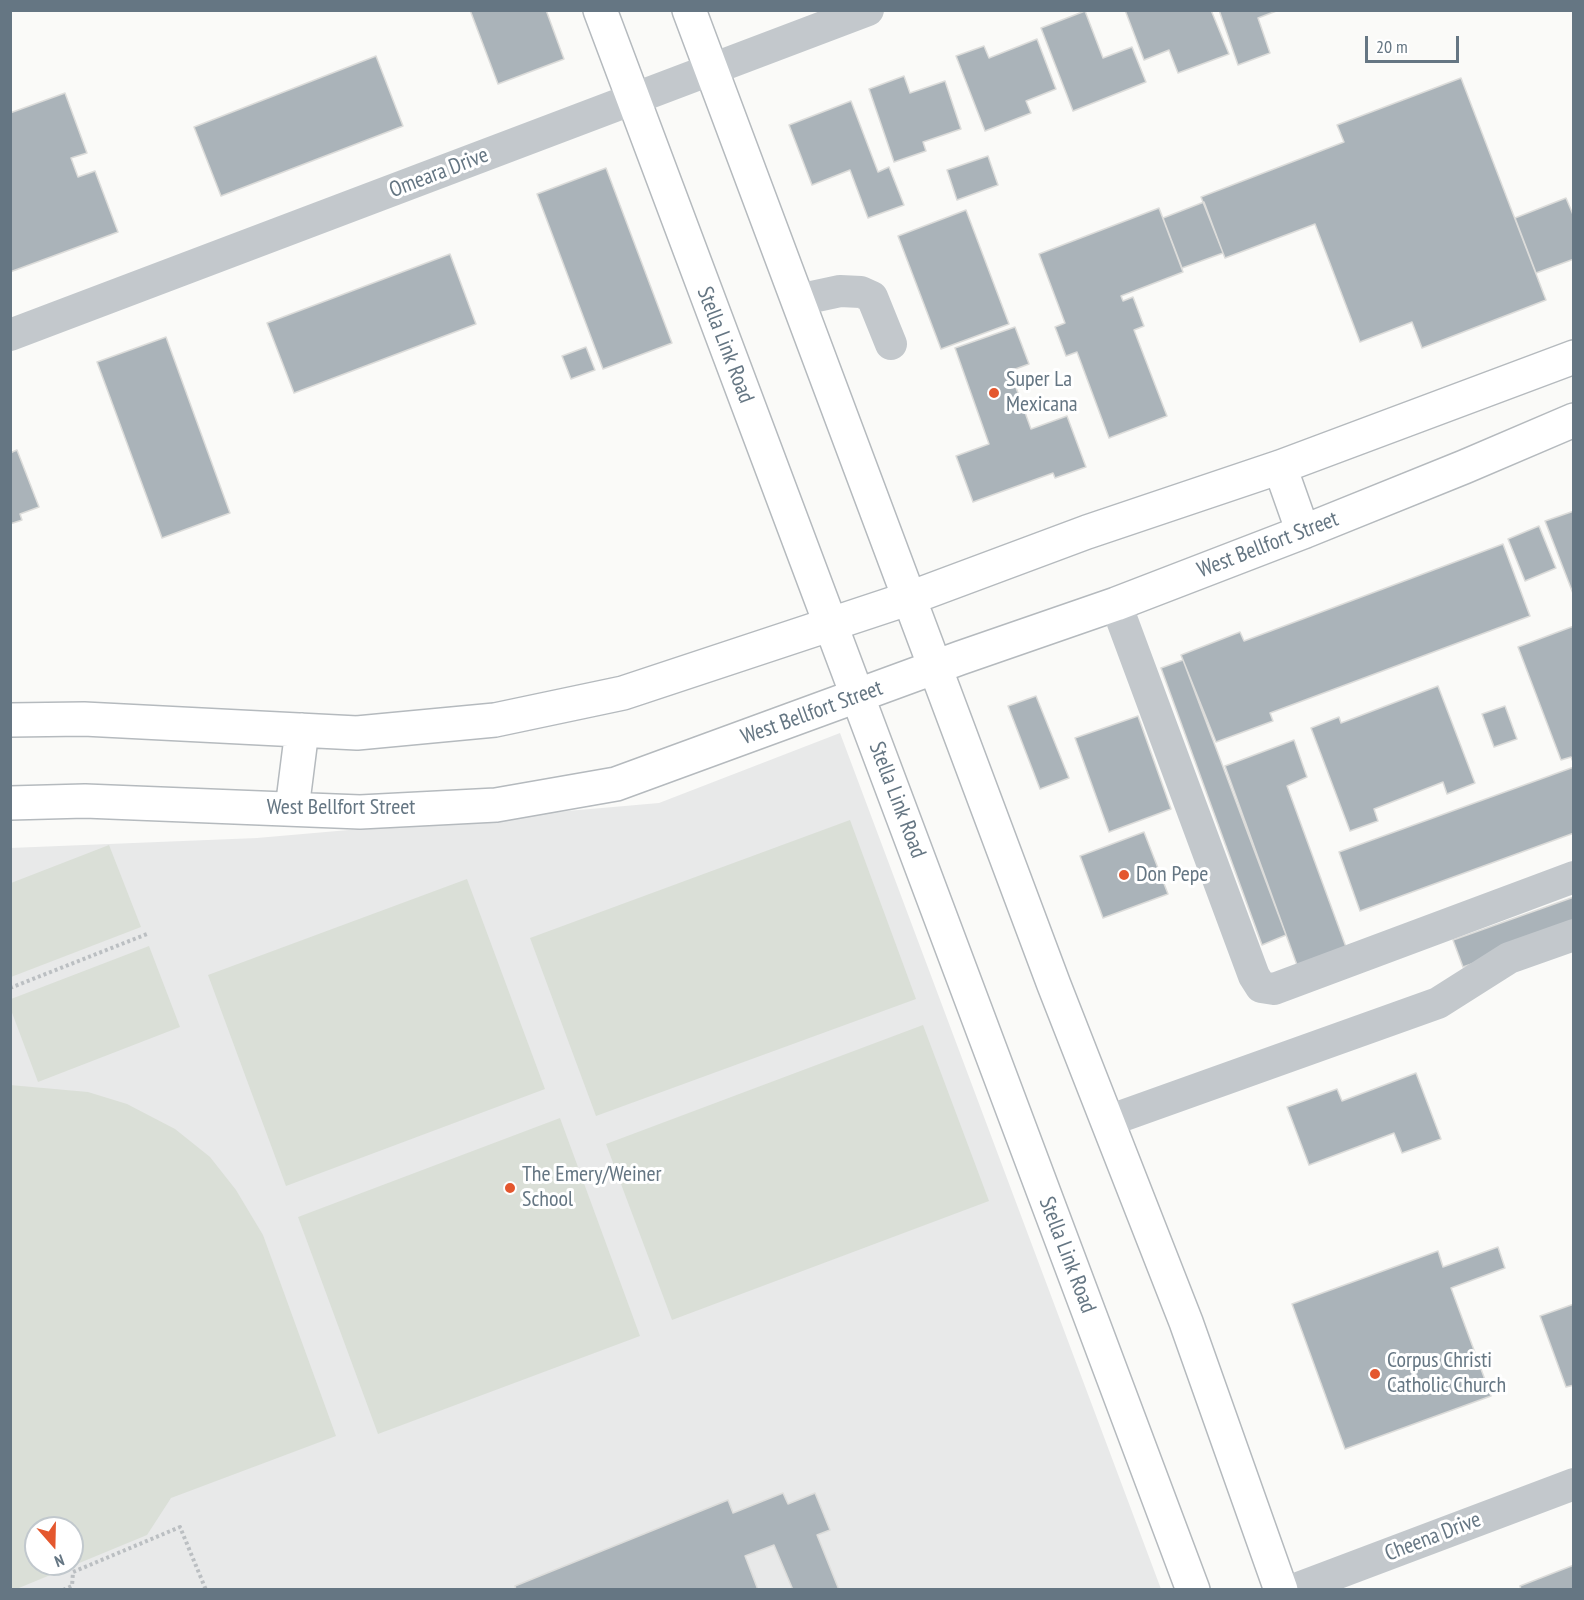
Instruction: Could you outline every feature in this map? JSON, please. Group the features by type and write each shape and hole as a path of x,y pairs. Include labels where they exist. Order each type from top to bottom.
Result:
{"main road":[{"name":"Stella Link Road","path":"600,10 1193,1590"},
{"path":"689,10 934,667 1186,1323 1281,1590"},
{"path":"10,720 84,719 357,733 495,720 623,693 910,598 1087,532 1280,467 1574,357"},
{"name":"West Bellfort Street","path":"10,803 85,801 360,812 496,805 616,784 934,667 1116,604 1464,468 1574,420"},
{"path":"1280,467 1304,532"},
{"path":"292,809 303,730"}],"street":[{"name":"Omeara Drive","path":"10,335 868,10"},
{"path":"798,300 840,291 861,292 872,297 891,344"},
{"path":"1116,604 1254,976 1261,987 1274,989 1574,877"},
{"path":"1108,1121 1437,1003 1509,958 1574,935"},
{"name":"Cheena Drive","path":"1293,1590 1574,1484"}],"path":[{"path":"10,988 147,934"},
{"path":"63,1590 72,1586 73,1572 180,1527 206,1590"}],"shaded area":[{"name":"The Emery/Weiner School","path":"840,733 1161,1589 11,1589 10,848 257,838 659,803"},
{"path":"850,820 916,999 596,1116 530,938"},
{"path":"109,845 141,927 11,977 11,883"},
{"path":"467,879 545,1089 286,1186 208,975"},
{"path":"149,946 180,1027 38,1082 11,1010 11,999"},
{"path":"923,1025 989,1201 672,1320 606,1144"},
{"path":"10,1085 88,1092 127,1104 175,1129 210,1157 236,1190 263,1235 336,1436 171,1498 147,1535 84,1561 84,1516 24,1516 24,1576 48,1576 14,1590 10,1589"},
{"path":"560,1118 640,1336 378,1434 298,1217"}],"building":[{"path":"470,10 546,10 564,59 498,84"},
{"path":"1125,10 1211,10 1229,54 1178,73 1169,50 1144,60"},
{"path":"1219,10 1279,10 1258,18 1270,53 1238,65"},
{"path":"1085,11 1103,58 1132,47 1146,82 1073,111 1041,28"},
{"path":"1037,39 1056,89 1026,101 1031,113 985,131 956,56 984,46 989,58"},
{"path":"376,56 403,126 221,196 194,127"},
{"path":"904,76 910,93 945,81 961,129 923,142 926,151 894,162 869,89"},
{"path":"1461,78 1546,300 1422,348 1412,322 1360,342 1315,224 1225,258 1201,197 1344,142 1337,125"},
{"path":"65,93 87,153 71,158 78,177 95,171 118,232 10,272 10,113"},
{"path":"851,101 878,172 889,167 904,205 868,218 850,170 812,185 789,125"},
{"path":"988,156 998,185 957,200 947,170"},
{"path":"606,168 672,343 603,369 537,194"},
{"path":"1566,198 1574,217 1574,259 1536,273 1515,218"},
{"path":"1204,202 1223,253 1182,268 1163,218"},
{"path":"1159,208 1183,272 1121,296 1123,301 1133,297 1144,326 1134,330 1167,416 1109,438 1077,352 1066,356 1055,327 1065,323 1039,254"},
{"path":"966,210 1009,324 941,349 898,236"},
{"path":"450,254 476,324 294,393 267,323"},
{"name":"Super La Mexicana","path":"1015,327 1029,364 1010,371 1031,429 1067,416 1086,467 1055,478 1053,473 973,502 956,456 989,444 955,348"},
{"path":"166,337 230,513 162,538 97,362"},
{"path":"586,347 595,370 571,379 562,356"},
{"path":"17,450 39,507 20,514 22,520 10,524 10,453"},
{"path":"1574,511 1574,596 1545,521"},
{"path":"1539,526 1556,568 1525,581 1508,539"},
{"path":"1503,544 1530,616 1270,713 1273,721 1216,742 1181,655 1240,632 1244,641"},
{"path":"1574,626 1574,764 1571,757 1561,760 1518,647"},
{"path":"1183,660 1286,935 1262,945 1161,668"},
{"path":"1438,686 1475,783 1447,794 1443,782 1374,809 1378,821 1350,831 1311,728 1339,717 1341,723"},
{"path":"1036,696 1069,778 1040,789 1008,706"},
{"path":"1505,706 1517,739 1494,747 1482,714"},
{"path":"1138,716 1171,809 1109,832 1075,738"},
{"path":"1294,740 1307,777 1287,786 1346,947 1297,965 1225,766"},
{"path":"1574,767 1574,833 1360,911 1339,852"},
{"name":"Don Pepe","path":"1144,832 1168,894 1103,918 1080,856"},
{"path":"1574,897 1574,928 1463,967 1453,940"},
{"path":"1416,1073 1441,1139 1402,1153 1394,1133 1309,1165 1287,1107 1337,1089 1342,1101"},
{"name":"Corpus Christi Catholic Church","path":"1498,1247 1505,1268 1451,1288 1491,1396 1345,1449 1292,1304 1438,1251 1443,1267"},
{"path":"1574,1304 1574,1385 1566,1387 1540,1316"},
{"path":"783,1493 788,1504 815,1493 830,1530 817,1535 839,1590 793,1590 774,1545 745,1556 758,1590 516,1590 515,1586 728,1500 733,1513"},
{"path":"1574,1565 1574,1590 1521,1590 1520,1586"}],"place":[{"name":"Super La Mexicana","path":"994,393"},
{"name":"Don Pepe","path":"1124,875"},
{"name":"The Emery/Weiner School","path":"510,1188"},
{"name":"Corpus Christi Catholic Church","path":"1375,1374"}]}
